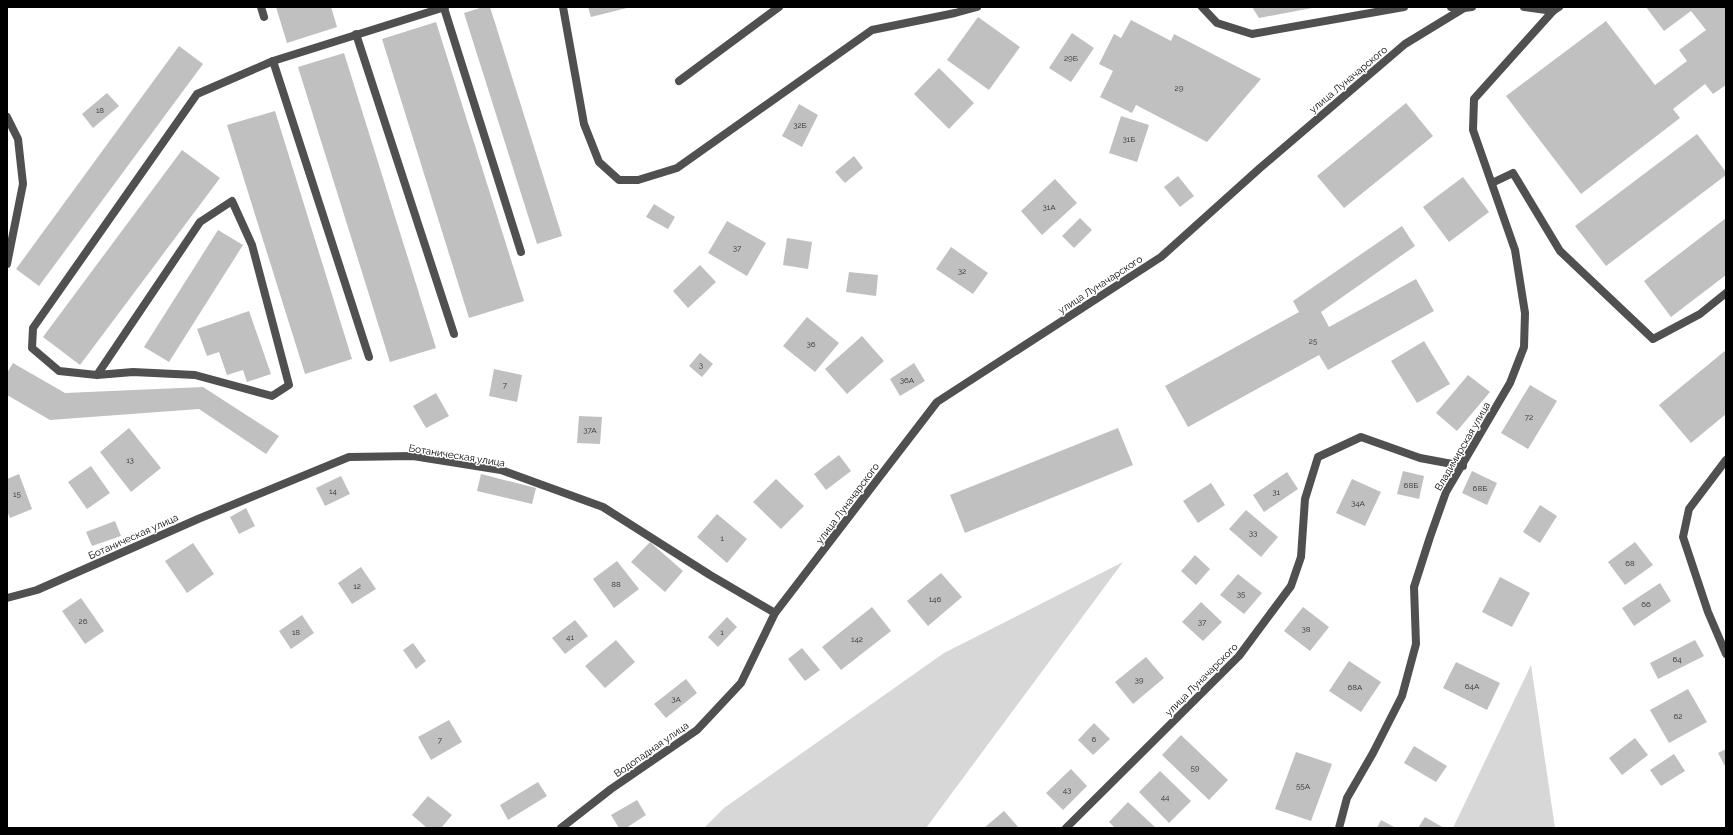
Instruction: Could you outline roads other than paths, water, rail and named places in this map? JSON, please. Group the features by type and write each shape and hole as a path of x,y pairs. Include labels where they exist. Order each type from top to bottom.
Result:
{"street":[{"path":"260,7 264,17"},
{"path":"97,375 200,222 232,201 252,245 289,386 272,396 195,375 133,372 97,375 59,371 32,348 33,328 197,94 273,61 444,7 521,252"},
{"path":"563,7 584,124 599,162 619,180 638,180 677,168 872,30 977,7"},
{"path":"679,81 779,7"},
{"path":"1202,7 1217,22 1252,34 1404,7"},
{"path":"1451,7 1468,7"},
{"name":"улица Луначарского","path":"775,613 937,402 1161,257 1260,168 1405,44 1468,7"},
{"path":"1524,7 1556,9"},
{"name":"Владимирская улица","path":"1339,828 1347,798 1373,753 1402,696 1416,644 1414,588 1446,492 1463,466 1510,383 1524,347 1525,313 1515,250 1473,130 1474,99 1556,9"},
{"path":"356,34 454,334"},
{"path":"273,61 369,357"},
{"path":"7,117 18,139 23,184 7,264"},
{"path":"1492,184 1513,173 1560,251 1652,339 1700,314 1726,293"},
{"name":"улица Луначарского","path":"1066,828 1240,656 1291,586 1301,557 1305,499 1318,458 1361,437 1420,458 1463,466"},
{"name":"Ботаническая улица","path":"7,598 37,590 198,519 349,458 413,456 500,470 603,507 710,575 775,613"},
{"path":"1726,460 1689,509 1683,537 1708,612 1726,654"},
{"name":"Водопадная улица","path":"561,828 611,790 697,730 741,683 775,613"}]}
